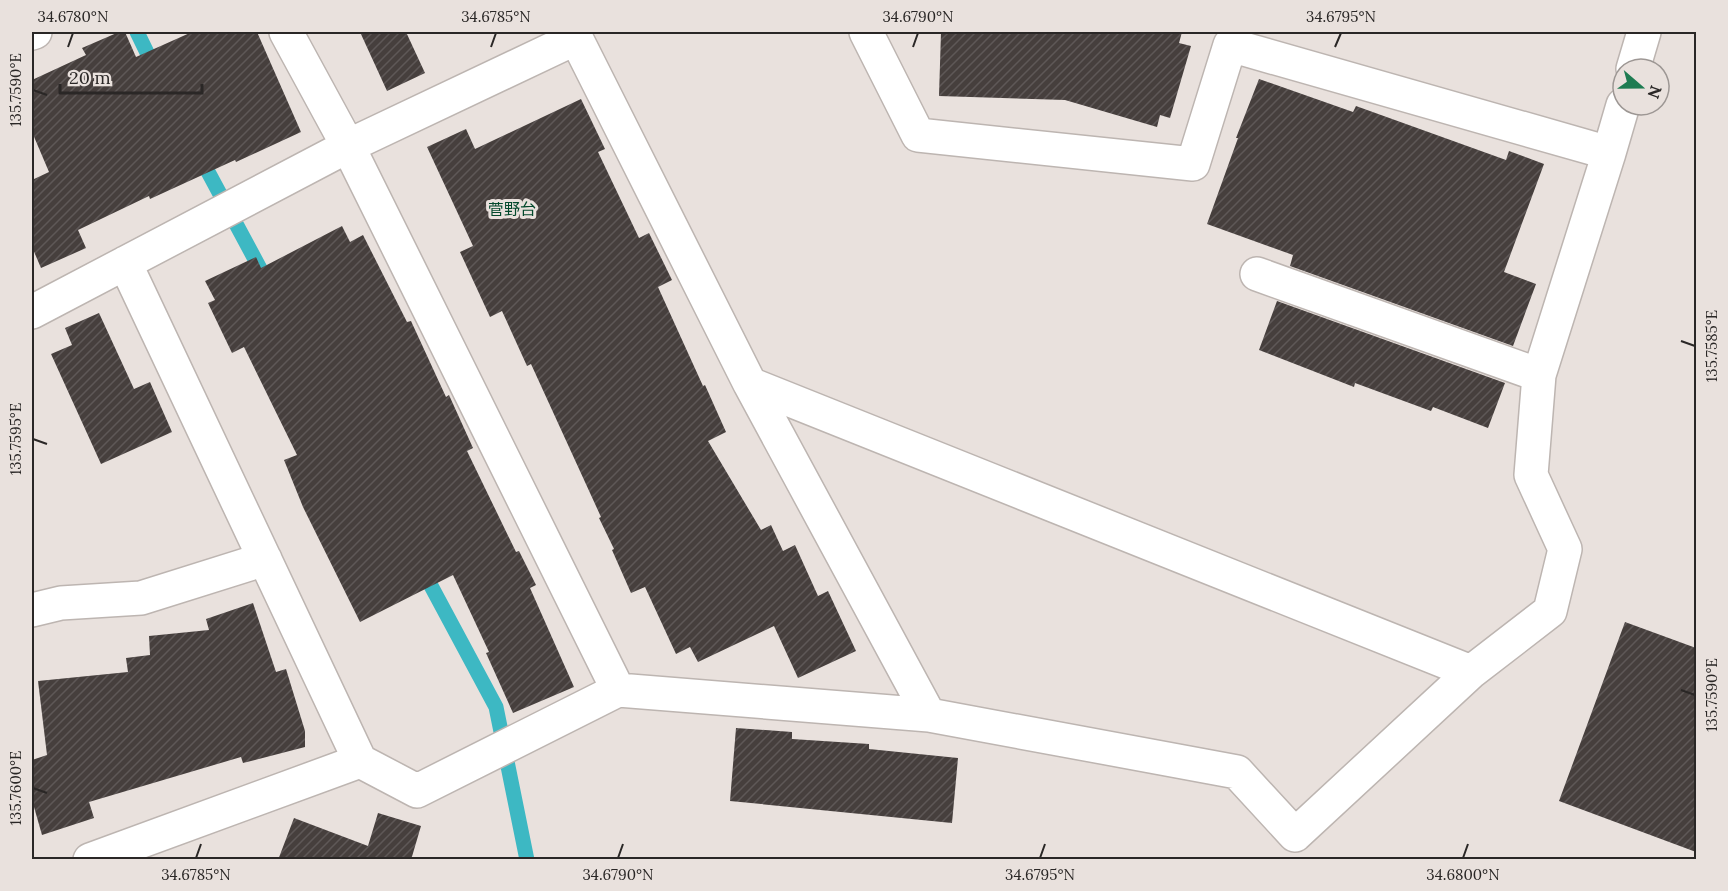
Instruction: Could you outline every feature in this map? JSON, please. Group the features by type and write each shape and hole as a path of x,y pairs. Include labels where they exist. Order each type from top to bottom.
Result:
{"street":[{"path":"286,32 348,146 618,690"},
{"path":"866,32 918,135 1193,164 1230,45 1609,153"},
{"path":"1637,57 1644,32"},
{"path":"32,312 348,146 575,34 750,384 929,715"},
{"path":"125,263 360,761 417,791 618,690 929,715 1237,772 1292,847 1471,672 1550,610 1565,549 1531,475 1539,375 1620,117"},
{"path":"1257,274 1539,375"},
{"path":"750,384 1471,672"},
{"path":"32,610 61,603 141,598 265,559"},
{"path":"90,860 360,761"}],"building":[{"path":"119,32 125,32 136,57 192,32 257,32 301,132 150,199 149,196 78,230 86,248 41,268 32,247 32,180 49,172 32,132 32,80 86,55 82,48"},
{"path":"360,32 406,32 425,73 387,91"},
{"path":"941,32 1182,32 1179,43 1191,46 1170,118 1160,115 1157,127 1065,100 939,96"},
{"path":"1259,79 1353,112 1356,106 1506,160 1509,151 1544,164 1504,272 1536,284 1513,346 1290,266 1293,255 1207,224"},
{"path":"581,99 605,149 598,152 639,238 649,233 672,280 658,287 726,432 708,441 761,530 771,525 783,551 795,545 818,596 828,591 856,651 798,678 774,626 698,662 690,647 676,654 645,587 631,593 599,518 601,517 531,364 527,366 502,311 490,317 460,252 473,246 427,147 466,129 475,149"},
{"path":"342,226 350,242 363,235 407,322 411,321 446,397 449,395 473,448 467,451 516,552 519,551 536,585 530,588 574,687 513,713 486,653 489,652 453,575 360,622 303,507 284,460 297,455 244,347 232,353 208,303 215,300 205,281 256,257 261,268"},
{"path":"1277,301 1505,383 1488,428 1433,407 1431,411 1355,383 1354,387 1259,350"},
{"path":"99,313 134,389 150,382 172,432 101,464 51,354 72,345 65,328"},
{"path":"253,603 276,672 286,669 305,731 305,747 243,763 241,757 89,802 94,818 42,835 32,800 32,760 47,755 38,681 128,672 126,658 150,655 149,636 209,630 206,619"},
{"path":"1625,622 1696,648 1696,852 1559,801"},
{"path":"736,728 792,732 792,739 869,744 869,749 958,758 952,823 730,801"},
{"path":"378,813 421,826 411,860 278,860 294,818 368,846"}],"waterway":[{"path":"137,32 155,69"},
{"path":"199,155 264,276"},
{"path":"422,569 496,707 527,860"}],"district":[{"name":"菅野台","path":"512,209"}]}
